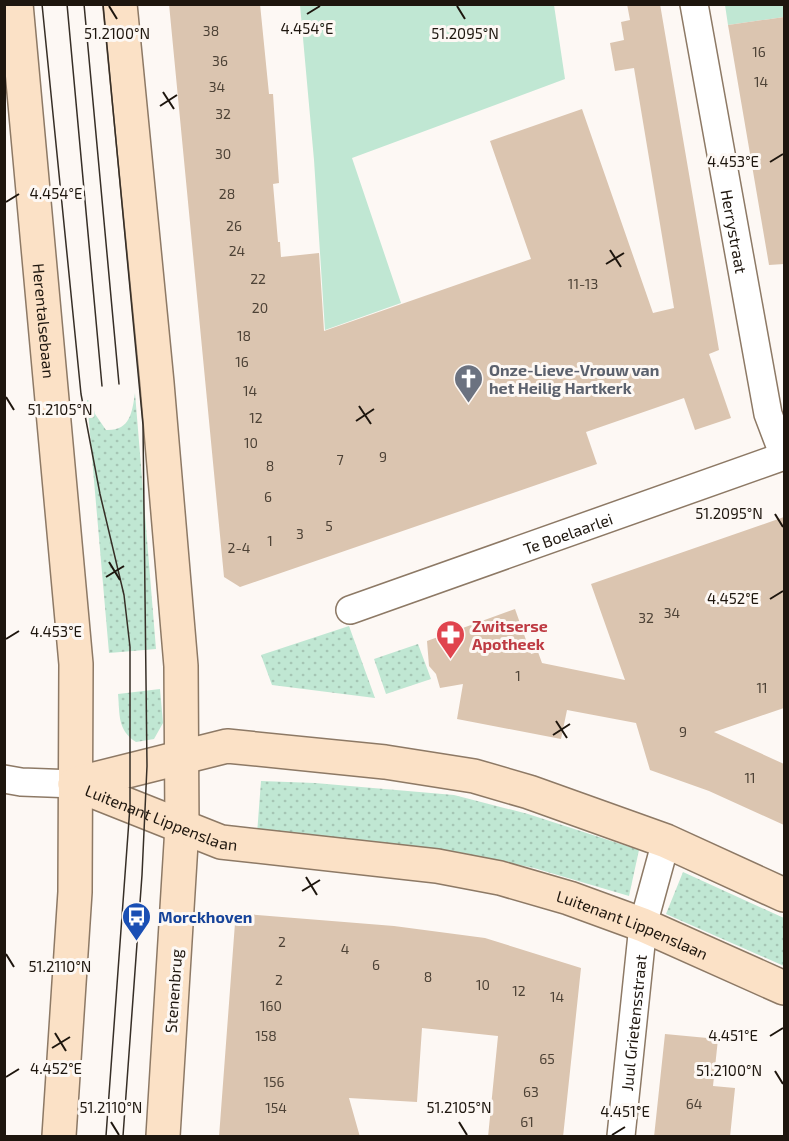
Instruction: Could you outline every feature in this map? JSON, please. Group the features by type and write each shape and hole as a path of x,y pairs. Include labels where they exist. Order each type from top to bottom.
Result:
{"main road":[{"name":"Herentalsebaan","path":"15,4 75,646 75,784"},
{"name":"Stenenbrug","path":"120,4 157,383 181,666 182,827 164,1137"},
{"name":"Luitenant Lippenslaan","path":"75,784 227,746 385,762 474,776 549,799 666,841 784,895"},
{"name":"Luitenant Lippenslaan","path":"75,784 221,842 437,866 500,878 569,898 643,925 784,987"},
{"path":"59,1137 75,892 75,784"}],"street":[{"name":"Herrystraat","path":"694,4 768,414 784,456"},
{"name":"Te Boelaarlei","path":"350,610 784,456"},
{"path":"4,779 75,784"},
{"name":"Juul Grietensstraat","path":"621,1137 643,925 666,841"}],"green space":[{"path":"300,5 554,5 565,79 352,158 401,303 325,330 314,160"},
{"path":"725,5 784,5 784,17 728,25"},
{"path":"135,393 156,649 109,653 87,400 92,402 95,414 106,430 114,430 125,424 131,414"},
{"path":"349,626 375,698 272,685 261,655"},
{"path":"418,644 431,679 386,694 374,659"},
{"path":"160,689 163,723 154,739 136,742 122,727 118,694"},
{"path":"261,781 315,783 454,795 528,814 639,850 629,896 534,868 445,850 257,834"},
{"path":"683,872 784,918 784,966 666,914"}],"building":[{"path":"169,4 260,4 269,94 273,94 279,183 273,184 278,242 280,242 281,257 319,253 324,331 531,259 490,141 582,109 653,313 674,308 634,68 615,71 610,43 624,40 621,22 630,20 627,4 660,4 719,350 709,354 731,418 695,430 684,398 586,432 597,464 240,587 224,577"},
{"path":"784,17 784,264 769,265 728,25"},
{"path":"784,517 784,708 714,732 784,764 784,825 709,791 650,770 636,723 567,710 561,739 457,719 463,684 440,688 436,674 429,666 427,641 515,609 531,654 538,652 542,663 625,680 591,584"},
{"path":"246,914 394,926 485,938 581,968 563,1137 488,1137 498,1036 422,1028 417,1102 349,1098 360,1137 219,1137 235,923"},
{"path":"665,1034 718,1039 713,1086 735,1088 730,1137 654,1137"}],"tram line":[{"path":"42,4 81,394 100,494 124,595 130,647 130,806 106,1136"},
{"path":"67,4 102,386"},
{"path":"84,4 119,384"},
{"path":"103,4 143,425 147,766 142,875 123,1136"}],"place":[{"name":"Onze-Lieve-Vrouw van het Heilig Hartkerk","path":"468,404"},
{"name":"Zwitserse Apotheek","path":"451,660"},
{"name":"Morckhoven","path":"137,942"}]}
